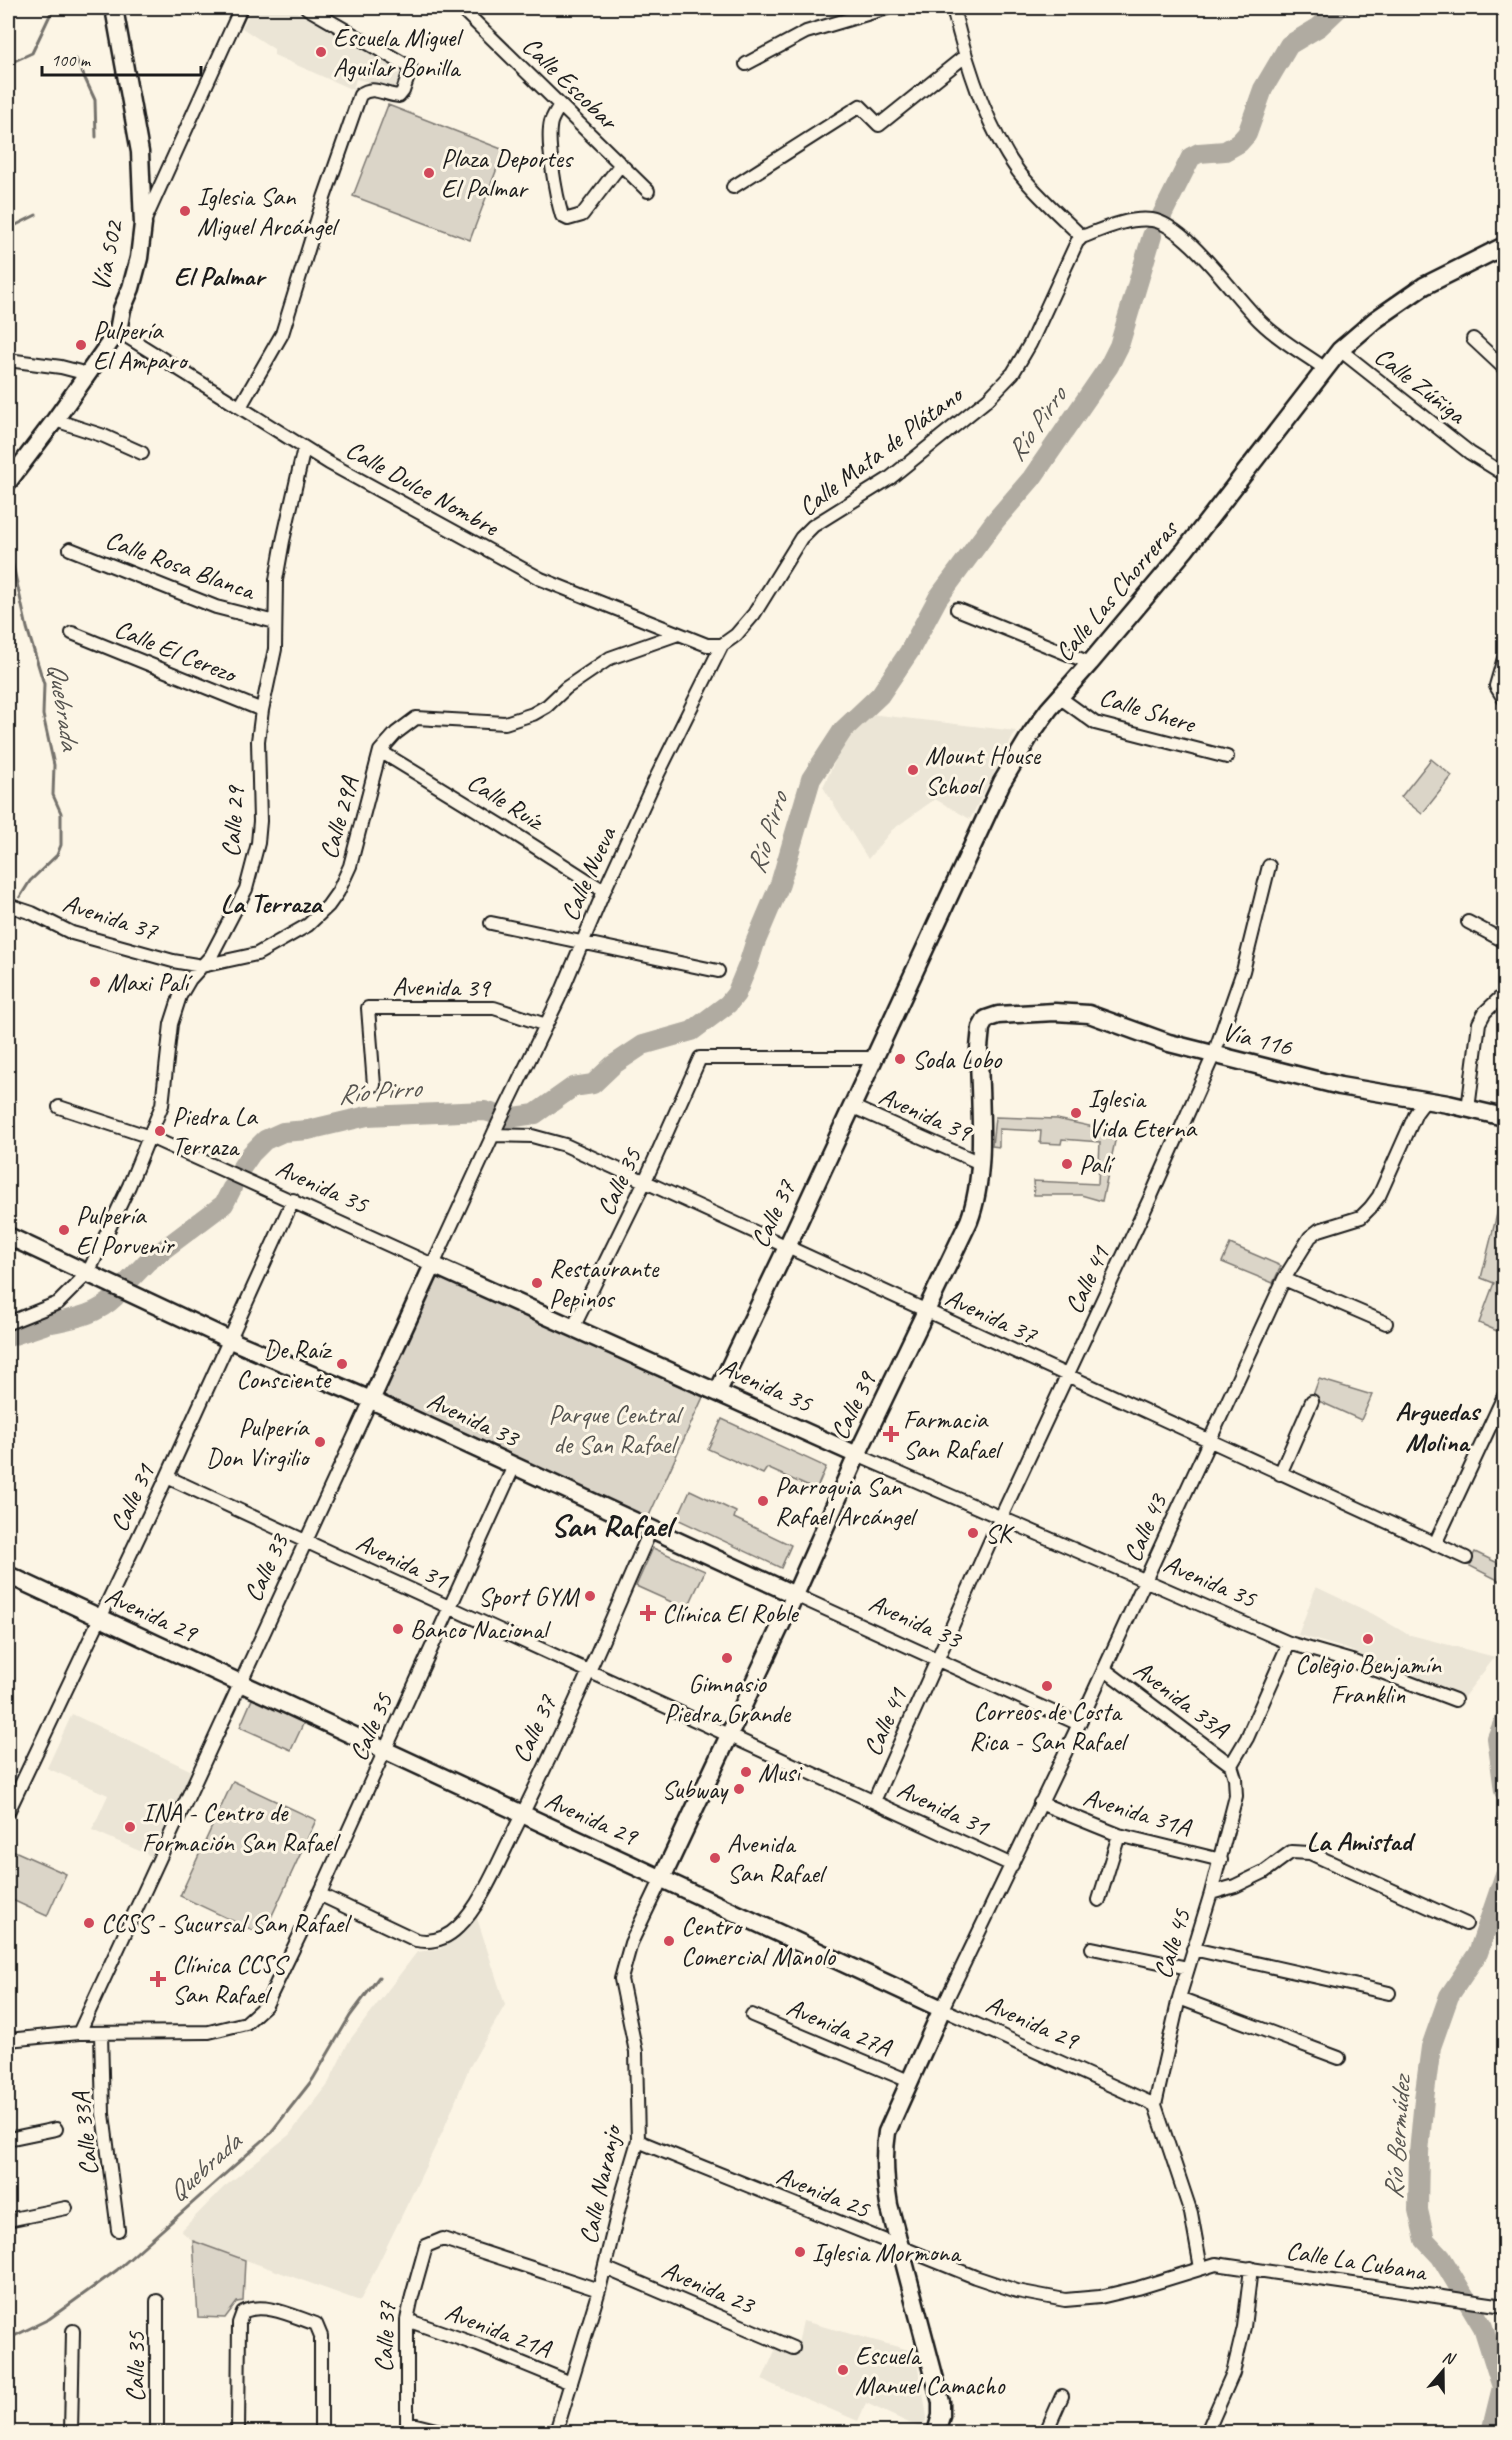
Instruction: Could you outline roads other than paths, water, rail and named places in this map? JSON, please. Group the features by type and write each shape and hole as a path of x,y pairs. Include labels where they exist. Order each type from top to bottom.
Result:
{"main road":[{"name":"Vía 502","path":"8,482 118,330 122,309 131,288 139,258 143,224 140,152 114,8"},
{"name":"Calle Las Chorreras","path":"872,1058 1002,782 1031,734 1059,697 1185,550 1340,350 1375,321 1424,286 1504,246"},
{"name":"Vía 116","path":"998,1015 1055,1012 1089,1014 1169,1043 1340,1086 1504,1117"},
{"name":"Calle 39","path":"662,1878 731,1734 857,1455 927,1311 975,1205 980,1177 979,1048 981,1028 986,1019 998,1015"},
{"name":"Calle 37","path":"718,1391 787,1247 872,1058"},
{"name":"Avenida 33","path":"8,1236 230,1340 371,1400 795,1594"},
{"name":"Avenida 35","path":"433,1265 574,1326 857,1455"},
{"name":"Calle 33","path":"371,1400 433,1265"},
{"name":"Avenida 29","path":"8,1575 942,2009"},
{"path":"936,2433 941,2416 941,2402 902,2247 889,2205 884,2151 887,2132 942,2009"}],"street":[{"path":"143,224 241,8"},
{"path":"240,407 282,334 356,103 366,90 375,89 392,96 399,96 411,68 307,8"},
{"name":"Calle Escobar","path":"461,8 648,191"},
{"path":"746,64 806,32 886,8"},
{"path":"953,8 966,56 989,119 1018,171 1082,237 1121,223 1152,220 1165,224 1184,237 1263,324 1324,368"},
{"path":"733,187 860,106 879,125 966,56"},
{"path":"560,105 551,123 551,146 562,216 568,219 582,215 621,164"},
{"name":"Calle Mata de Plátano","path":"722,645 736,635 754,614 801,538 813,526 890,478 988,399 1013,373 1035,335 1072,250 1082,237"},
{"name":"Calle Dulce Nombre","path":"118,330 304,448 541,579 706,645 722,645"},
{"path":"1473,339 1504,368"},
{"name":"Calle Zúñiga","path":"1340,350 1470,453 1504,474"},
{"path":"8,360 61,367 88,374"},
{"path":"55,420 104,436 142,453"},
{"name":"Calle 29","path":"88,1273 150,1137 165,1089 171,1024 180,996 212,956 236,911 255,864 260,821 258,741 275,649 276,580 304,448"},
{"name":"Calle Rosa Blanca","path":"70,549 216,608 275,622"},
{"path":"957,609 1090,663"},
{"name":"Calle El Cerezo","path":"72,633 262,710"},
{"name":"Calle 29A","path":"202,966 257,954 308,924 328,906 338,892 350,866 380,752 396,733 416,718 505,723 534,714 547,706 566,688 610,658 678,634"},
{"name":"Calle Nueva","path":"495,1129 546,1025 655,780 722,645"},
{"path":"1502,696 1496,686 1504,658"},
{"name":"Calle Shere","path":"1059,697 1095,723 1227,757"},
{"name":"Calle Ruíz","path":"380,752 604,891"},
{"name":"Calle 41","path":"874,1801 1001,1517 1152,1194 1214,1054 1243,971 1269,866"},
{"name":"Avenida 37","path":"8,904 72,933 173,961 202,966"},
{"path":"491,922 718,971"},
{"path":"1468,922 1504,941"},
{"path":"1468,1109 1479,1023 1485,1012 1504,994"},
{"name":"Avenida 39","path":"374,1085 369,1008 494,1008 546,1025"},
{"name":"Avenida 39","path":"702,1057 872,1058"},
{"name":"Calle 35","path":"574,1326 645,1181 702,1057"},
{"name":"Calle 43","path":"942,2009 1146,1582 1284,1279 1310,1237 1319,1230 1360,1217 1370,1208 1378,1196 1416,1113 1425,1101"},
{"name":"Avenida 39","path":"851,1106 980,1163"},
{"name":"Avenida 35","path":"59,1107 150,1137 433,1265"},
{"name":"Avenida 37","path":"495,1129 551,1140 645,1181 1209,1442 1466,1558"},
{"name":"Calle 33","path":"433,1265 495,1129"},
{"name":"Calle 31","path":"8,1812 167,1477 292,1200"},
{"path":"8,1323 58,1303 88,1273"},
{"path":"1284,1279 1386,1323"},
{"path":"1436,1544 1504,1396"},
{"name":"Calle 33","path":"80,2032 371,1400"},
{"path":"1280,1474 1312,1401"},
{"name":"Avenida 35","path":"857,1455 1289,1643 1355,1662 1455,1700"},
{"name":"Calle 35","path":"101,2033 209,2032 246,2023 266,2005 514,1466"},
{"name":"Avenida 31","path":"167,1477 1012,1865"},
{"name":"Calle 37","path":"319,1894 416,1940 427,1942 443,1939 458,1927 490,1878 522,1815 589,1671 651,1529"},
{"name":"Avenida 33","path":"795,1594 1079,1725"},
{"path":"1231,1765 1247,1738 1289,1643"},
{"name":"Avenida 33A","path":"1104,1669 1231,1765"},
{"name":"Calle 45","path":"1155,2105 1179,1998 1221,1860 1236,1796 1236,1778 1231,1765"},
{"name":"Avenida 31A","path":"1040,1803 1119,1835 1221,1860"},
{"path":"1099,1900 1119,1835"},
{"path":"1211,1893 1235,1886 1264,1872 1291,1852 1300,1851 1310,1853 1466,1923"},
{"name":"Calle Naranjo","path":"556,2433 599,2290 622,2195 638,2141 636,2052 621,1979 631,1944 662,1878"},
{"path":"1092,1948 1188,1968"},
{"path":"1193,1949 1389,1993"},
{"path":"1179,1998 1339,2058"},
{"name":"Avenida 29","path":"942,2009 1155,2105"},
{"name":"Avenida 27A","path":"752,2015 909,2081"},
{"path":"8,2040 80,2032 101,2033"},
{"name":"Calle 33A","path":"101,2033 103,2114 118,2230"},
{"path":"1155,2105 1191,2213 1201,2268"},
{"path":"8,2139 56,2129"},
{"name":"Avenida 25","path":"638,2141 975,2277 1017,2291 1065,2300 1100,2297 1138,2288 1201,2268"},
{"path":"8,2220 66,2208"},
{"name":"Calle 37","path":"407,2428 407,2320 426,2246 443,2239 599,2290"},
{"name":"Calle La Cubana","path":"1201,2268 1216,2264 1251,2268 1504,2306"},
{"name":"Avenida 23","path":"605,2268 793,2348"},
{"path":"1207,2433 1233,2373 1244,2328 1251,2268"},
{"name":"Calle 35","path":"157,2301 157,2433"},
{"path":"238,2433 239,2323 243,2312 253,2307 287,2314 316,2324 321,2336 321,2433"},
{"name":"Avenida 21A","path":"407,2320 478,2345 571,2383"},
{"path":"71,2433 73,2331"},
{"path":"1046,2433 1062,2396"},
{"path":"407,2428 444,2433"}],"waterway":[{"name":"Río Pirro","path":"1161,217 1191,157 1199,153 1225,151 1239,143 1247,134 1263,89 1289,45 1319,27 1339,8"},
{"path":"8,64 32,53 51,13"},
{"path":"76,59 95,100 96,137"},
{"path":"8,229 36,215"},
{"name":"Río Pirro","path":"242,1167 265,1140 283,1132 308,1130 367,1116 485,1111 508,1118 535,1114 573,1087 593,1084 613,1065 643,1045 692,1031 728,1004 736,994 780,884 811,779 843,730 880,695 909,652 938,598 995,521 1032,478 1109,366 1119,346 1152,236"},
{"name":"Quebrada","path":"8,543 27,628 44,684 43,715 54,765 53,795 61,813 61,845 57,855 30,881 20,897"},
{"name":"Río Pirro","path":"126,1284 147,1262 224,1204 232,1188"},
{"name":"Río Pirro","path":"52,1323 94,1311 115,1297"},
{"name":"Río Pirro","path":"8,1337 44,1325"},
{"name":"Río Bermúdez","path":"1504,1721 1497,1738 1504,1791"},
{"name":"Río Bermúdez","path":"1491,2432 1502,2387 1483,2327 1441,2257 1425,2240 1418,2210 1419,2153 1431,2047 1449,1996 1478,1953 1504,1877"},
{"name":"Quebrada","path":"8,2339 49,2319 117,2270 269,2135 313,2079 350,2016 379,1977"}],"place":[{"name":"Escuela Miguel Aguilar Bonilla","path":"321,52"},
{"name":"Plaza Deportes El Palmar","path":"429,173"},
{"name":"Iglesia San Miguel Arcángel","path":"185,211"},
{"name":"Pulpería El Amparo","path":"81,345"},
{"name":"Mount House School","path":"913,770"},
{"name":"Maxi Palí","path":"95,982"},
{"name":"Soda Lobo","path":"900,1059"},
{"name":"Iglesia Vida Eterna","path":"1076,1113"},
{"name":"Piedra La Terraza","path":"160,1131"},
{"name":"Palí","path":"1067,1164"},
{"name":"Pulpería El Porvenir","path":"64,1230"},
{"name":"Restaurante Pepinos","path":"537,1283"},
{"name":"De Raíz Consciente","path":"342,1364"},
{"name":"Farmacia San Rafael","path":"891,1434"},
{"name":"Pulpería Don Virgilio","path":"320,1442"},
{"name":"Parroquia San Rafael Arcángel","path":"763,1501"},
{"name":"SK","path":"973,1533"},
{"name":"Sport GYM","path":"590,1596"},
{"name":"Clínica El Roble","path":"648,1613"},
{"name":"Banco Nacional","path":"398,1629"},
{"name":"Colegio Benjamín Franklin","path":"1368,1639"},
{"name":"Gimnasio Piedra Grande","path":"727,1658"},
{"name":"Correos de Costa Rica - San Rafael","path":"1047,1686"},
{"name":"Musi","path":"746,1772"},
{"name":"Subway","path":"739,1789"},
{"name":"INA - Centro de Formación San Rafael","path":"130,1827"},
{"name":"Avenida San Rafael","path":"715,1858"},
{"name":"CCSS - Sucursal San Rafael","path":"89,1923"},
{"name":"Centro Comercial Manolo","path":"669,1941"},
{"name":"Clínica CCSS San Rafael","path":"158,1979"},
{"name":"Iglesia Mormona","path":"800,2252"},
{"name":"Escuela Manuel Camacho","path":"843,2370"}],"district":[{"name":"El Palmar","path":"219,276"},
{"name":"La Terraza","path":"271,903"},
{"name":"Arguedas Molina","path":"1437,1426"},
{"name":"San Rafael","path":"611,1525"},
{"name":"La Amistad","path":"1359,1841"}],"park label":[{"name":"Parque Central de San Rafael","path":"614,1429"}]}
